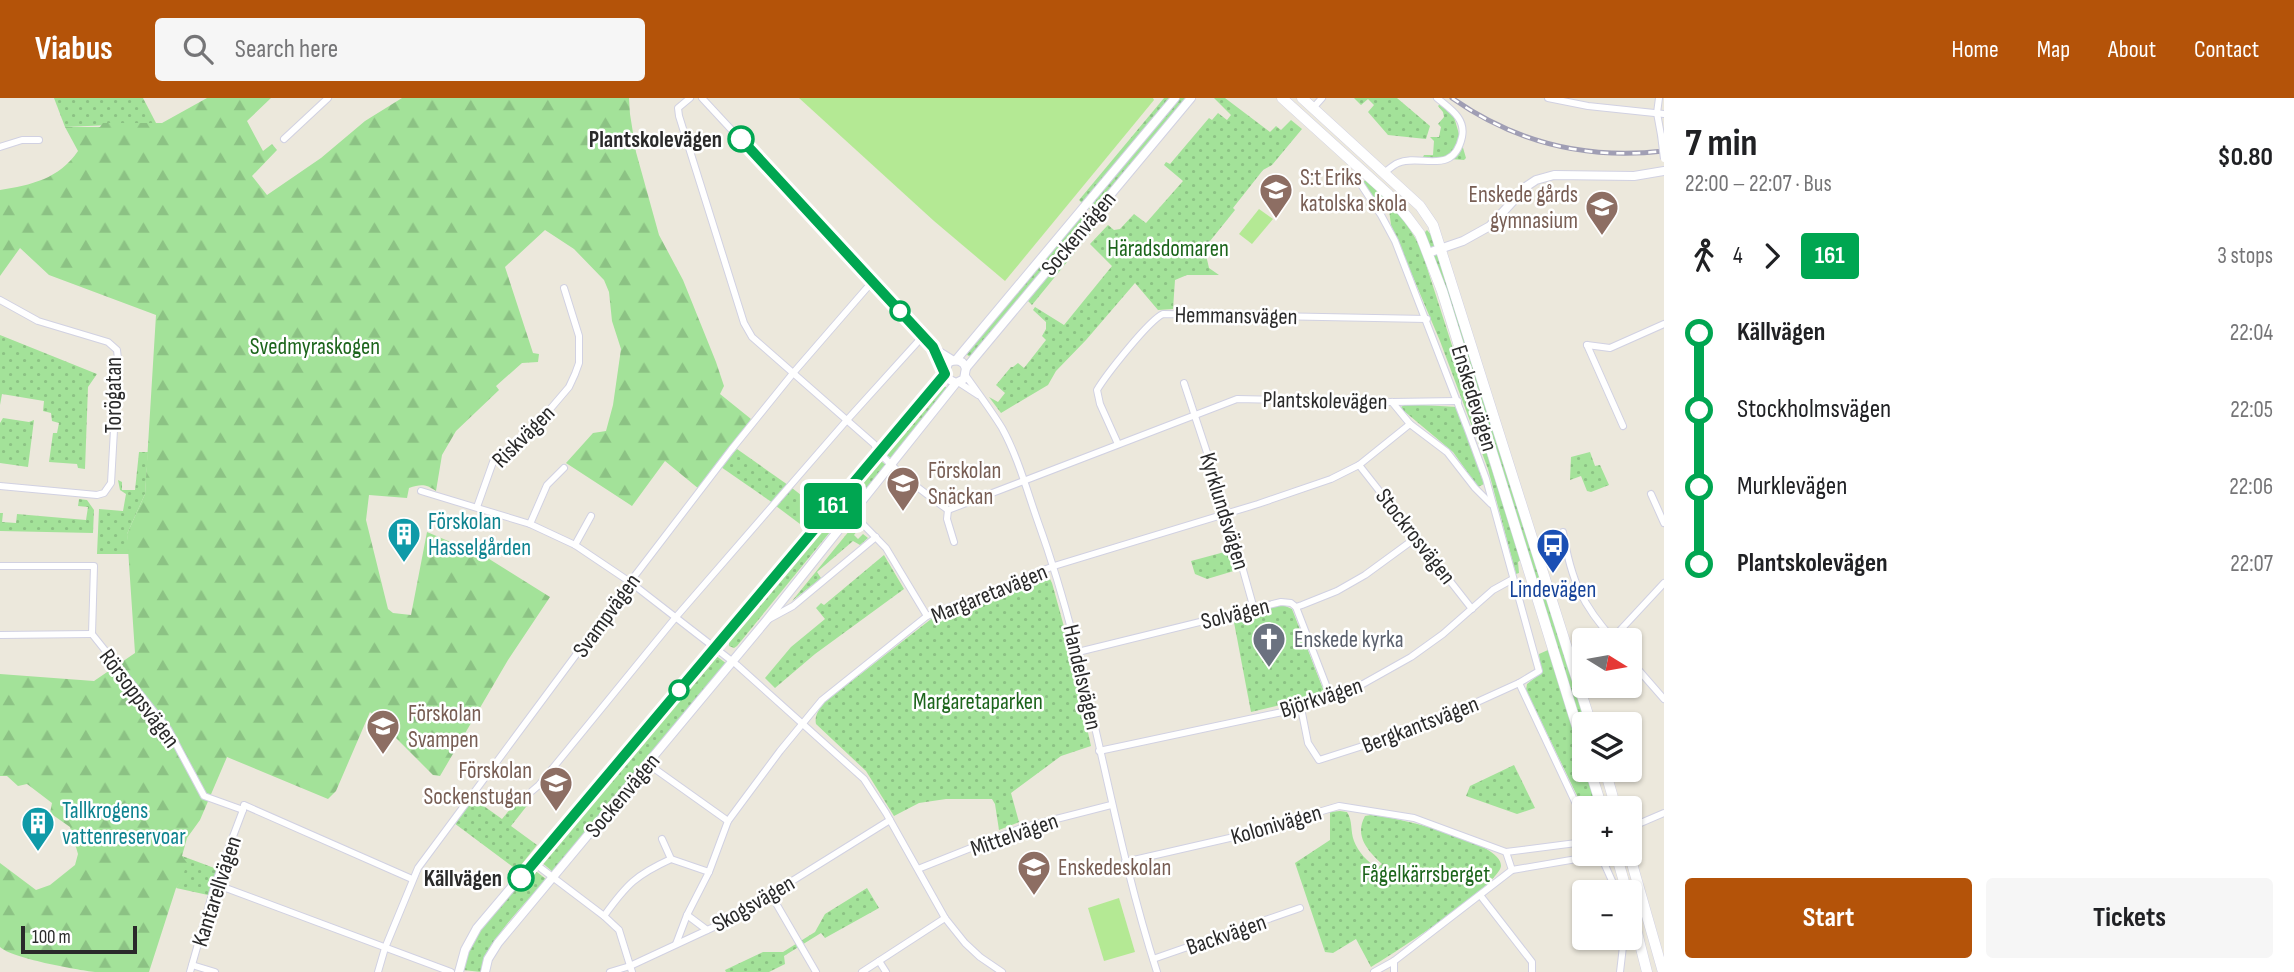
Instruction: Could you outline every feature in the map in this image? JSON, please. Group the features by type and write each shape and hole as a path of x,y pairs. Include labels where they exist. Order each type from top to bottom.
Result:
{"main road":[{"name":"Enskedevägen","path":"1282,98 1388,194 1420,234 1429,253 1572,712"},
{"name":"Enskedevägen","path":"1302,98 1420,206 1433,225 1587,712"},
{"path":"1633,866 1663,972"},
{"path":"1641,950 1647,972"}],"street":[{"path":"690,98 678,108 679,116 744,324 752,337 874,444 879,454 891,466 948,510 947,519 954,542"},
{"path":"702,98 923,337 933,347 963,362 966,372"},
{"name":"Sockenvägen","path":"459,972 465,950 478,928 879,454 945,372 949,362 955,360 1175,98"},
{"name":"Sockenvägen","path":"485,972 488,959 498,943 766,621 957,382 1191,98"},
{"path":"1313,108 1322,98"},
{"path":"1384,173 1402,162 1437,161 1449,158 1455,153 1463,131 1461,120 1437,98"},
{"path":"1548,98 1588,106 1660,114"},
{"path":"1659,98 1664,159"},
{"path":"284,139 323,99"},
{"path":"0,147 22,140 39,140"},
{"path":"1429,253 1471,238 1490,226 1527,186 1536,180 1555,175 1634,176 1664,171"},
{"name":"Enskedevägen","path":"1360,183 1395,241 1486,479 1539,671 1520,683"},
{"name":"Svampvägen","path":"378,972 384,948 412,879 630,582 794,372 872,282"},
{"name":"Riskvägen","path":"477,507 493,463 540,422 569,387 575,374 579,363 579,336 564,288"},
{"name":"Torögatan","path":"0,300 38,321 108,342 117,350 111,483 104,493 97,495 0,486"},
{"name":"Hemmansvägen","path":"1118,444 1100,404 1097,390 1152,323 1163,314 1427,319"},
{"path":"1623,426 1587,345 1610,348 1664,324"},
{"path":"532,791 676,617 923,337"},
{"path":"933,347 948,379 957,382"},
{"name":"Handelsvägen","path":"966,372 1002,430 1054,566 1078,652 1125,862 1157,972"},
{"name":"Handelsvägen","path":"957,382 978,395"},
{"path":"1184,383 1195,414"},
{"name":"Plantskolevägen","path":"948,510 1237,399 1458,401"},
{"name":"Enskedevägen","path":"1392,402 1410,424 1447,452 1475,488 1493,505"},
{"name":"Kyrklundsvägen","path":"1195,414 1254,609"},
{"name":"Margaretavägen","path":"676,944 709,872 728,821 802,724 822,700 927,617 1054,566 1331,479 1359,465 1410,424"},
{"name":"Stockrosvägen","path":"1359,465 1472,609"},
{"path":"530,524 547,485 564,468"},
{"path":"421,491 530,524 575,545 630,582 732,662 864,779 945,918 965,943 1002,972"},
{"path":"1651,494 1664,523"},
{"path":"853,514 886,548 927,617"},
{"path":"575,545 591,516"},
{"path":"1563,532 1579,592 1602,628"},
{"name":"Sockenvägen","path":"766,621 793,606 876,537"},
{"name":"Solvägen","path":"1078,652 1281,602 1291,603 1296,607 1337,591 1365,575 1417,537"},
{"name":"Rörsoppsvägen","path":"0,566 94,566 92,634 168,729 204,796 243,810 244,805 412,879"},
{"name":"Björkvägen","path":"1100,751 1301,708 1354,690 1411,657 1443,634 1493,590 1513,579"},
{"path":"1622,628 1664,583"},
{"path":"1296,607 1331,698"},
{"path":"0,635 92,634"},
{"path":"1642,674 1664,699"},
{"path":"1520,683 1572,796"},
{"name":"Bergkantsvägen","path":"1301,708 1308,743 1319,760 1422,727 1520,683"},
{"path":"648,764 728,821"},
{"name":"Mittelvägen","path":"918,869 1021,828 1111,805"},
{"name":"Kolonivägen","path":"1125,862 1234,837 1339,806 1414,818 1506,852 1572,844"},
{"name":"Kantarellvägen","path":"191,969 215,884 243,810"},
{"path":"1642,822 1664,813"},
{"name":"Skogsvägen","path":"610,972 631,969 676,944 731,919 890,820"},
{"path":"662,839 671,859"},
{"path":"1506,852 1512,870"},
{"path":"604,916 624,888 643,872 671,859 709,872"},
{"path":"1374,972 1394,961 1512,870 1572,860"},
{"path":"534,863 619,930 631,969"},
{"path":"215,884 451,972"},
{"path":"770,894 816,972"},
{"path":"1480,895 1532,962 1532,972"},
{"name":"Backvägen","path":"1153,959 1300,908"},
{"path":"687,915 707,930"},
{"path":"862,972 945,918"},
{"path":"1619,972 1622,950"},
{"path":"879,961 886,972"},
{"path":"1394,961 1394,972"},
{"path":"191,969 215,972"}],"green space":[{"path":"54,98 143,98 156,123 65,127"},
{"name":"Svedmyraskogen","path":"207,98 271,98 247,121 263,151 272,144 277,150 252,176 267,195 321,158 365,121 402,98 629,98 636,152 659,235 683,280 716,362 724,386 720,394 751,419 699,489 665,461 632,506 566,463 593,433 606,431 613,405 621,349 604,280 574,249 545,230 505,267 533,353 539,354 538,362 522,363 496,386 499,390 456,431 442,455 436,491 420,485 409,488 407,498 369,495 366,520 388,609 393,613 411,615 427,532 486,557 550,597 508,660 440,776 433,775 370,712 336,791 328,799 227,757 200,820 187,838 182,856 187,863 181,882 176,888 149,972 95,972 30,959 0,947 0,863 36,890 50,885 75,865 78,854 70,827 50,813 52,803 27,784 18,786 7,776 0,776 0,674 94,681 135,653 127,534 145,494 156,315 49,275 20,248 0,276 0,190 43,179 70,161 78,151 65,127 100,127 103,123 162,123"},
{"path":"799,98 1154,100 1005,281 934,221"},
{"path":"1164,98 1169,98 1091,192 1084,205 1079,200"},
{"path":"1179,98 1188,98 1092,212 1088,207"},
{"name":"Häradsdomaren","path":"1214,98 1225,98 1270,132 1276,126 1281,130 1291,120 1302,129 1272,165 1263,170 1202,251 1206,255 1209,268 1219,275 1187,275 1175,280 1173,309 1158,310 1135,283 1056,371 1048,385 1001,413 989,397 998,402 1005,393 996,385 1011,367 1018,363 1024,368 1046,340 1042,336 1046,322 1033,310 1035,307 1064,325 1112,266 1090,244 1108,225 1114,230 1120,229 1134,214 1146,223 1183,181 1164,165 1166,162 1170,164 1209,118 1212,120 1218,113 1227,120 1231,115"},
{"path":"1354,98 1397,98 1430,126 1426,139 1388,135 1368,112 1374,105 1368,99 1361,105"},
{"path":"1440,104 1454,117 1466,158 1464,160 1423,157 1433,155 1434,141 1430,137 1439,137 1441,127 1438,124 1444,117 1438,106"},
{"path":"1365,180 1398,212 1421,249 1521,560 1518,562 1519,573 1516,574 1488,469 1440,341 1391,225 1389,210 1380,207 1363,183"},
{"path":"1259,209 1273,219 1252,244 1239,234"},
{"path":"1084,212 1088,215 970,357 966,354"},
{"path":"1093,219 1098,224 1032,305 1028,301"},
{"path":"1427,230 1433,237 1572,677 1572,694 1440,274 1424,233"},
{"path":"0,335 97,374 88,387 85,469 78,468 77,464 49,462 53,433 57,433 59,423 52,421 51,413 43,411 44,401 2,394 0,405"},
{"path":"941,383 948,389 891,458 884,453"},
{"path":"1406,404 1457,407 1484,484 1478,487 1453,452 1404,411 1401,407"},
{"path":"3,418 29,422 34,420 28,467 0,463 0,423"},
{"path":"737,449 788,485 773,503 721,467"},
{"path":"139,452 148,452 145,494 127,534 130,554 97,554 99,509 123,511 126,494 120,490 118,480 122,482 122,490 135,490"},
{"path":"1590,452 1595,466 1600,465 1609,485 1591,492 1587,491 1581,476 1570,480 1571,457"},
{"path":"878,459 886,465 846,512 838,506"},
{"path":"792,488 819,509 804,527 776,506"},
{"path":"79,499 87,500 94,510 93,533 0,531 0,513 3,513 2,522 16,523 17,514 86,520 88,507 78,506"},
{"path":"835,509 843,516 737,646 729,646 729,639"},
{"path":"854,525 858,530 854,535 858,539 863,534 868,538 860,545 853,541 817,572 821,578 792,601"},
{"path":"1232,550 1237,570 1207,579 1195,574 1191,561"},
{"path":"884,555 904,589 815,654 775,688 765,678 791,647 825,619 816,608 821,603 824,605"},
{"name":"Margaretaparken","path":"1047,573 1066,634 1091,746 1061,756 1011,793 1019,822 999,830 992,799 946,799 919,803 894,816 866,771 816,724 819,709 935,616"},
{"path":"1283,605 1292,609 1325,694 1251,712 1233,617"},
{"path":"1548,650 1572,725 1572,782 1590,782 1594,796 1577,796 1526,690 1527,684 1541,673 1539,654"},
{"path":"715,655 727,664 553,872 540,861"},
{"path":"1573,698 1579,698 1583,712 1578,712"},
{"path":"1514,765 1535,808 1517,814 1466,796 1470,786"},
{"path":"524,792 533,798 511,826 537,845 517,870 454,823 474,799 502,819"},
{"name":"Fågelkärrsberget","path":"1340,811 1349,815 1358,849 1377,868 1382,864 1362,837 1365,816 1401,820 1467,840 1497,857 1501,866 1496,875 1465,903 1371,967 1356,939 1333,953 1325,952 1295,863 1330,840 1330,812"},
{"path":"182,856 217,869 208,895 176,888 181,881"},
{"path":"533,869 546,879 499,935 481,972 463,970 473,942 482,929"},
{"path":"867,888 879,908 825,938 821,933 784,956 785,964 769,972 726,972 725,970 763,952 783,952 815,932 825,914"},
{"path":"1119,898 1135,952 1104,961 1088,908"}],"railway":[{"path":"1452,98 1501,127 1553,145 1607,153 1664,151"}],"bus line":[{"name":"161","path":"521,878 945,374 933,347 741,139"}],"place":[{"name":"Plantskolevägen","path":"741,139"},
{"name":"S:t Eriks katolska skola","path":"1276,220"},
{"name":"Enskede gårds gymnasium","path":"1602,237"},
{"name":"Förskolan Snäckan","path":"903,513"},
{"name":"Förskolan Hasselgården","path":"404,564"},
{"name":"Lindevägen","path":"1553,575"},
{"name":"Enskede kyrka","path":"1269,669"},
{"name":"Förskolan Svampen","path":"383,756"},
{"name":"Förskolan Sockenstugan","path":"556,813"},
{"name":"Tallkrogens vattenreservoar","path":"38,853"},
{"name":"Källvägen","path":"521,878"},
{"name":"Enskedeskolan","path":"1034,897"}]}
